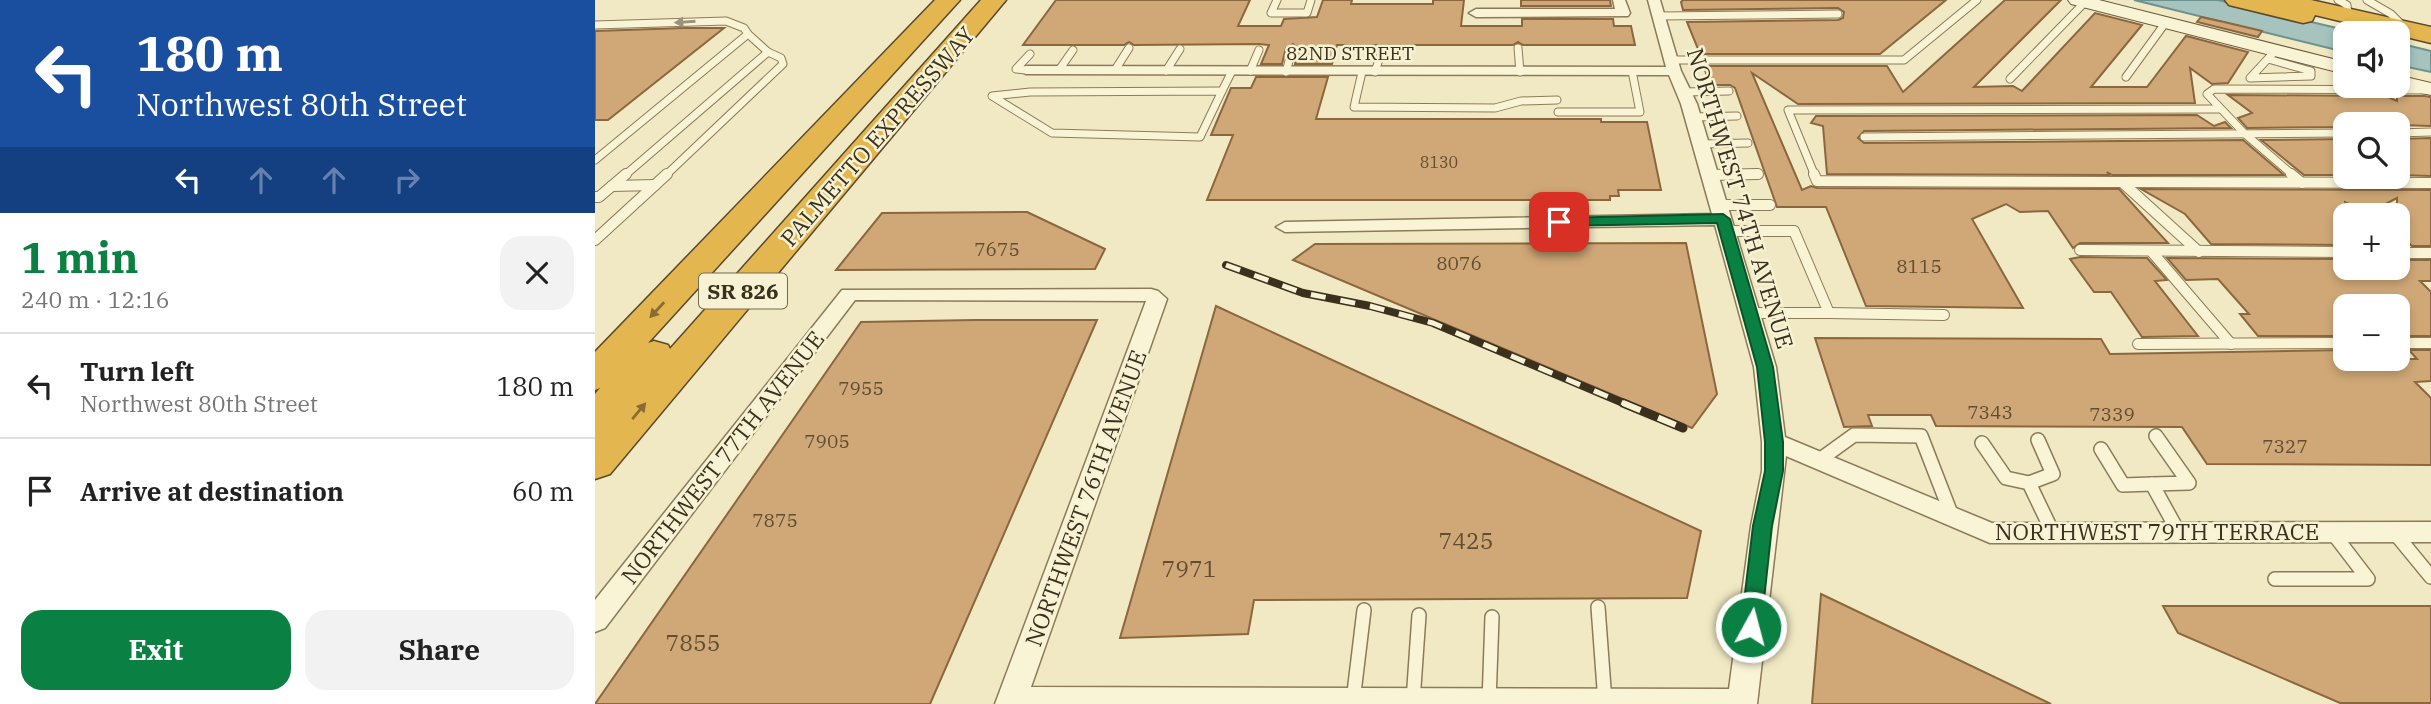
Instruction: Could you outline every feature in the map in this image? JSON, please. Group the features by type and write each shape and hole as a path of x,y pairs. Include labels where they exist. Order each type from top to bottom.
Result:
{"highway":[{"name":"PALMETTO EXPRESSWAY","path":"903,64 928,0"},
{"path":"903,64 949,0"},
{"path":"595,376 903,64 972,0"},
{"name":"PALMETTO EXPRESSWAY","path":"595,463 864,106 903,64 994,0"},
{"path":"2237,0 2333,22"},
{"path":"2280,0 2343,8 2374,21"},
{"path":"2410,34 2431,35"},
{"path":"2410,37 2431,46"},
{"name":"PALMETTO EXPRESSWAY","path":"595,341 864,106"},
{"path":"595,420 864,106"}],"street":[{"path":"1476,12 1623,13 1619,0"},
{"path":"2081,1 2166,22 2272,54 2333,66"},
{"name":"NORTHWEST 74TH AVENUE","path":"1657,8 1673,66 1693,117 1765,367 1774,442 1774,471 1763,526 1742,703"},
{"name":"82ND STREET","path":"1026,70 1632,72 1673,66"},
{"path":"2410,84 2431,90"},
{"path":"1285,228 1723,218"},
{"name":"NORTHWEST 77TH AVENUE","path":"595,620 849,294 1151,295"},
{"name":"NORTHWEST 76TH AVENUE","path":"1011,702 1157,299 1151,295"},
{"name":"NORTHWEST 79TH TERRACE","path":"1774,442 1990,533 2431,532"},
{"path":"1011,702 1742,703"}],"lane":[{"path":"1267,23 1277,0"},
{"path":"1272,13 1307,13 1311,0"},
{"path":"1673,66 1904,60 1977,0"},
{"path":"2367,0 2391,14 2395,21"},
{"path":"2010,79 2081,1"},
{"path":"1657,8 1838,14"},
{"path":"595,25 726,21 744,28 768,52 781,58 783,64 595,240"},
{"path":"2126,77 2166,22"},
{"path":"595,160 748,34"},
{"path":"1115,70 1129,48"},
{"path":"1518,48 1520,72"},
{"path":"1166,71 1180,49"},
{"path":"1059,70 1073,50"},
{"path":"1250,71 1259,50"},
{"path":"1286,72 1292,50"},
{"path":"596,198 768,52"},
{"path":"1381,52 1368,72 1354,107 1495,107 1521,101 1557,100"},
{"path":"1026,70 1016,69 1030,54"},
{"path":"2272,54 2311,71 2311,76 2250,78 2272,54"},
{"path":"1223,91 1030,92 992,96 1052,133 1201,137 1233,71"},
{"path":"1558,112 1640,112 1632,72"},
{"path":"2302,183 2244,133 2207,94 2214,89 2431,90"},
{"path":"1684,92 1729,91"},
{"path":"2220,109 1789,110 1817,181 2431,183"},
{"path":"1693,117 1737,116"},
{"path":"2410,133 2431,132"},
{"path":"1864,137 2333,133"},
{"path":"1701,144 1748,143"},
{"path":"1710,175 1758,174"},
{"path":"2123,183 2199,252"},
{"path":"612,186 655,185"},
{"path":"1723,218 1770,205"},
{"path":"1723,218 1794,231 1829,313"},
{"path":"2080,250 2333,253"},
{"path":"2152,252 2231,344"},
{"path":"2410,253 2431,253"},
{"path":"1749,313 1944,315"},
{"path":"2410,344 2431,343"},
{"path":"2137,344 2333,344"},
{"path":"1818,461 1854,435 1921,436 1953,518"},
{"path":"2101,449 2123,485 2189,483 2156,436"},
{"path":"1982,443 2006,478 2029,484 2053,474 2038,440"},
{"path":"2029,484 2053,533"},
{"path":"2152,484 2179,533"},
{"path":"2276,579 2368,579 2332,532"},
{"path":"2394,532 2431,577"},
{"path":"1598,607 1605,702"},
{"path":"1353,701 1364,610"},
{"path":"1413,701 1419,615"},
{"path":"1489,702 1492,617"}],"water":[{"path":"2134,0 2218,0 2333,27 2333,49"},
{"path":"2410,46 2431,51 2431,72 2410,68"}],"building":[{"path":"1056,0 1250,0 1238,26 1281,26 1284,19 1317,17 1323,0 1352,0 1351,4 1433,4 1433,0 1464,0 1461,26 1522,26 1522,19 1613,19 1614,26 1631,26 1635,45 1523,45 1518,42 1513,45 1337,45 1332,64 1295,64 1298,49 1293,44 1286,48 1282,64 1261,64 1269,45 1134,45 1129,42 1124,45 1023,45"},
{"path":"1521,0 1610,0 1611,6 1521,6"},
{"path":"1683,0 1946,0 1880,54 1700,54 1687,22 1838,20 1843,18 1844,12 1838,8 1683,10"},
{"path":"2005,0 2061,0 1974,87 2013,86 2022,91 2095,13 2142,25 2091,87 2147,87 2186,36 2248,52 2228,83 2212,84 2190,68 2195,103 1798,104 1752,73 1802,190 1811,186 2119,189 2168,243 2080,243 2073,248 2048,211 2020,212 2006,204 1972,219 2023,308 1866,306 1826,207 1777,207 1735,88 1730,85 1714,85 1711,77 1707,77 1704,66 1887,66 1903,92"},
{"path":"2201,17 2262,31 2258,37 2197,22"},
{"path":"724,28 608,120 595,120 595,31"},
{"path":"1256,77 1328,77 1316,119 1601,119 1601,122 1647,122 1661,190 1618,190 1619,196 1610,196 1610,200 1207,200 1233,135 1211,135 1231,88 1251,88"},
{"path":"2228,95 2333,96 2333,98 2390,98 2397,101 2397,98 2410,96 2431,97 2431,126 2410,125 2410,112 2333,112 2333,127 2247,128 2238,118 2252,113"},
{"path":"2197,115 2214,126 2225,122 2231,128 1864,131 1858,138 1864,143 2243,140 2284,175 2112,175 2107,172 2109,175 1827,174 1823,126 1811,123 1816,116"},
{"path":"2431,138 2431,176 2410,175 2410,139"},
{"path":"2333,139 2333,175 2304,175 2261,140"},
{"path":"2141,189 2431,190 2431,246 2410,244 2410,203 2397,203 2397,198 2387,203 2333,203 2333,245 2211,244 2185,214"},
{"path":"1027,212 1105,249 1095,269 836,270 882,213"},
{"path":"1686,243 1717,394 1692,428 1293,260 1315,244"},
{"path":"2147,258 2167,280 2155,281 2198,336 2142,337 2111,292 2094,292 2070,259"},
{"path":"2167,258 2333,259 2333,280 2410,280 2410,260 2431,260 2431,281 2420,281 2431,292 2431,336 2410,336 2410,294 2333,294 2333,336 2258,336 2240,314 2249,314 2218,279 2186,280"},
{"path":"1216,306 1701,531 1687,598 1254,600 1248,634 1120,638"},
{"path":"1097,320 930,704 595,704 861,322"},
{"path":"1815,338 2101,339 2110,354 2333,350 2333,371 2410,371 2410,359 2417,359 2410,350 2431,350 2431,381 2415,382 2431,398 2431,465 2207,464 2182,427 1936,426 1931,415 1868,415 1872,426 1844,427"},
{"path":"1821,594 2051,704 1812,704"},
{"path":"2163,606 2431,606 2431,703 2340,703 2178,633"}],"railway":[{"path":"1226,265 1303,293 1370,306 1433,323 1628,405"},
{"path":"1623,403 1683,428"}],"route":[{"path":"1559,222 1723,219 1765,367 1774,442 1774,471 1763,526 1751,627"}]}
